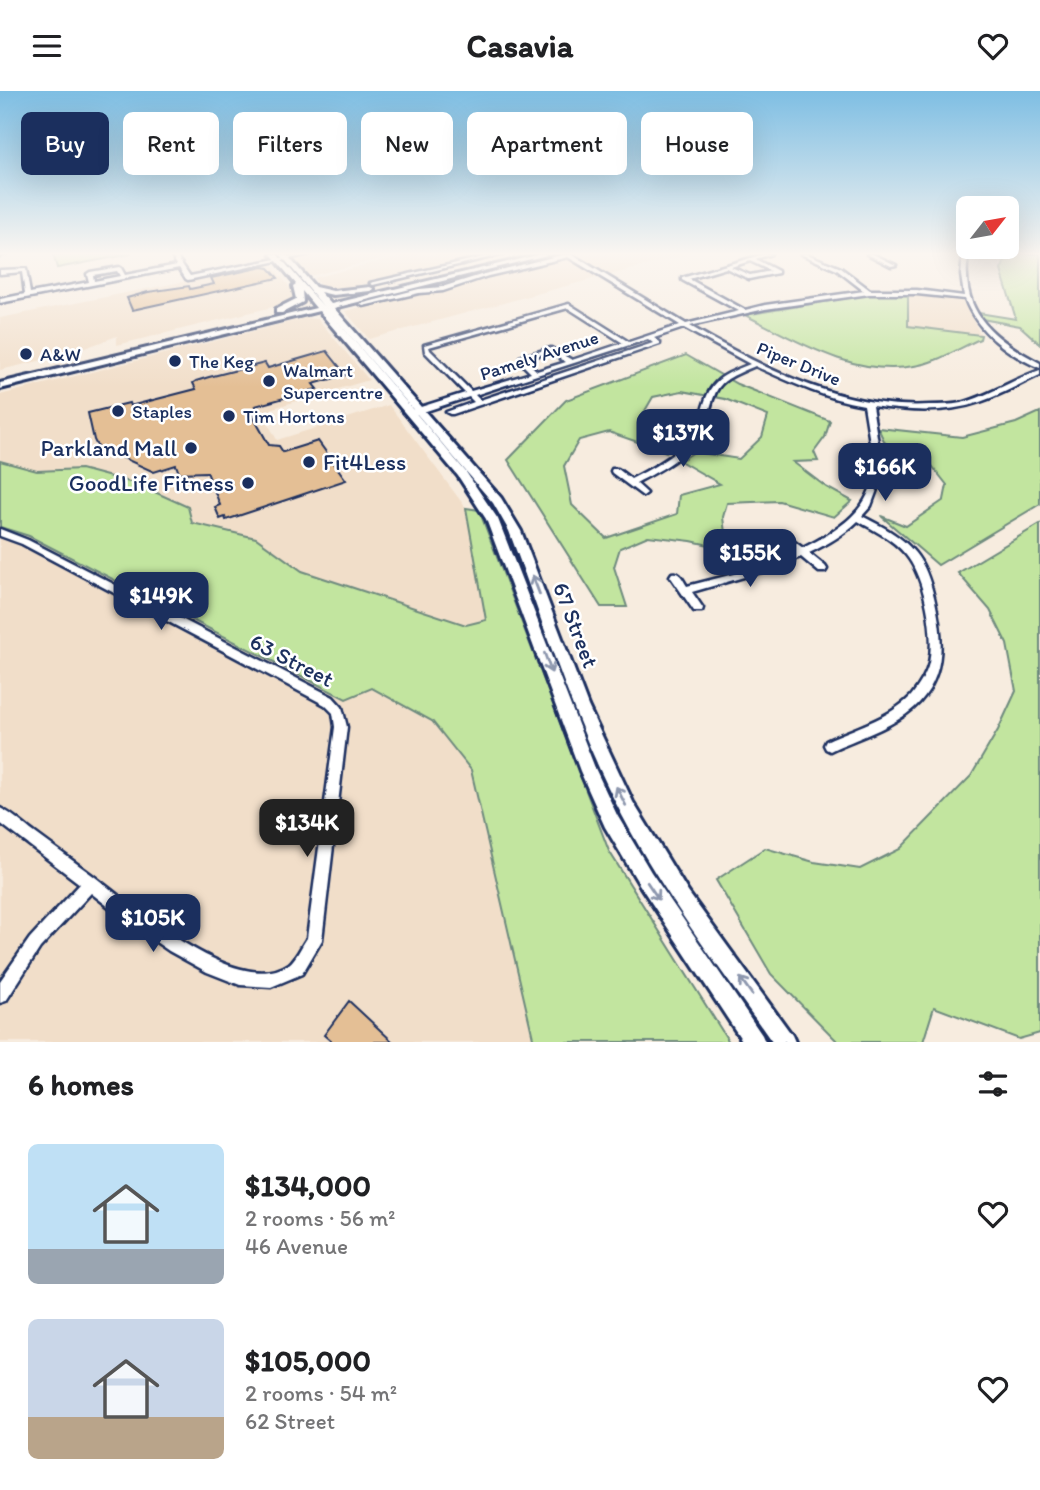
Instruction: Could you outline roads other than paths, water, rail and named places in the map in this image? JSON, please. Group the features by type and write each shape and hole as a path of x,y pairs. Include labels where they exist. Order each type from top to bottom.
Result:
{"main road":[{"path":"279,311 300,298"},
{"name":"67 Street","path":"310,298 349,343 477,474 509,521 604,763 628,811 664,870 785,1042"},
{"name":"67 Street","path":"324,298 382,366 467,480 492,519 588,771 611,821 645,878 755,1042"},
{"path":"328,303 340,298"},
{"path":"0,386 121,356 279,311 344,298"},
{"path":"344,321 342,309 370,298"},
{"path":"328,303 359,302"},
{"path":"267,321 316,305"},
{"path":"0,379 316,305"},
{"path":"139,364 146,355 211,330 311,315 328,319"},
{"path":"335,327 359,339"},
{"path":"349,343 358,345 382,366"},
{"path":"121,356 171,344"},
{"path":"80,367 115,363 124,367"}],"street":[{"path":"359,302 380,298"},
{"name":"Piper Drive","path":"642,298 755,363 822,392 868,404 917,409 954,406 981,399 1040,372"},
{"path":"720,298 743,311"},
{"name":"Pamely Avenue","path":"415,412 687,325 743,311 827,298"},
{"path":"967,298 977,321 987,333 1008,349 1040,366"},
{"path":"478,402 427,351 426,346 569,306 628,344"},
{"path":"450,412 657,343 649,337"},
{"path":"535,373 522,358 551,350 571,362"},
{"path":"630,483 676,456 704,423 710,394 715,386 755,363"},
{"path":"685,590 751,573 802,553 857,517 873,495 877,475 868,404"},
{"path":"687,418 722,427"},
{"path":"852,469 897,480"},
{"path":"615,471 643,493"},
{"path":"830,745 876,725 908,705 925,687 937,651 933,614 924,579 915,560 900,543 857,517"},
{"name":"63 Street","path":"0,532 25,542 329,701 338,711 341,727 314,940 311,950 300,965 281,977 261,982 205,965 177,950 91,883"},
{"path":"781,536 822,569"},
{"path":"675,576 698,608"},
{"path":"0,815 91,883 35,943 0,995"}],"place":[{"name":"A&W","path":"26,354"},
{"name":"The Keg","path":"175,361"},
{"name":"Walmart Supercentre","path":"269,381"},
{"name":"Staples","path":"118,411"},
{"name":"Tim Hortons","path":"229,416"},
{"name":"Parkland Mall","path":"191,448"},
{"name":"Fit4Less","path":"309,462"},
{"name":"GoodLife Fitness","path":"248,483"}]}
